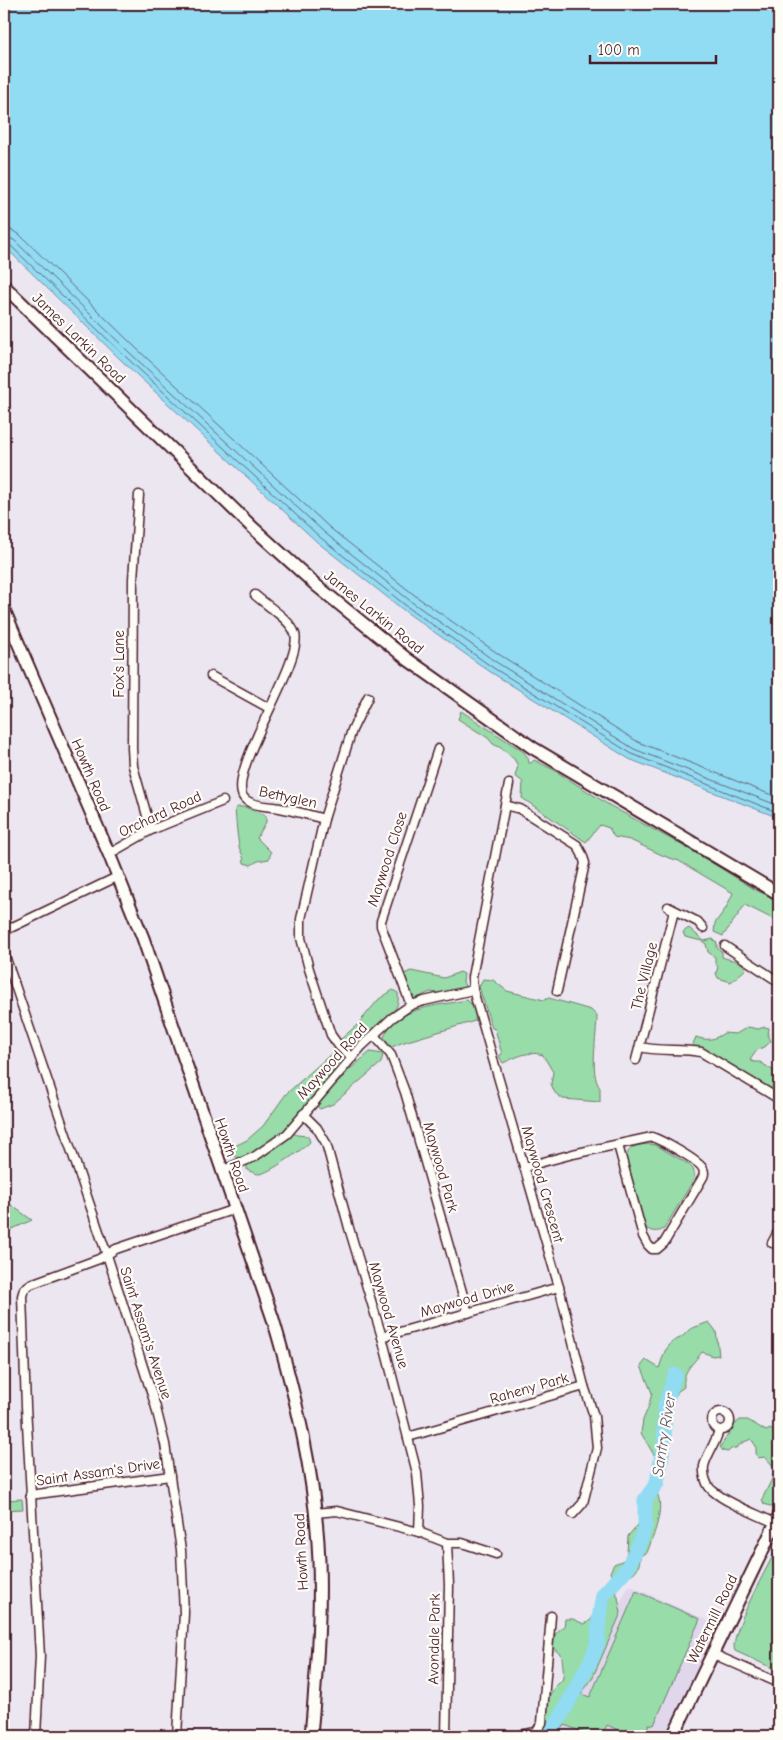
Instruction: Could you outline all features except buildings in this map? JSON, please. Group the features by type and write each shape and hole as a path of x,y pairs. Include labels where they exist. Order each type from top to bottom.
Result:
{"main road":[{"name":"James Larkin Road","path":"4,286 250,526 317,586 407,659 533,748 779,894"},
{"name":"Howth Road","path":"4,610 109,854 148,952 288,1369 315,1513 319,1561 318,1632 310,1736"},
{"name":"Watermill Road","path":"673,1736 777,1519"}],"street":[{"name":"Fox's Lane","path":"139,496 133,579 132,748 133,766 152,830"},
{"name":"Bettyglen","path":"254,595 290,624 295,632 297,641 295,654 269,708 247,764 240,787 241,795 251,803 324,819 352,730 368,697"},
{"path":"211,676 269,708"},
{"name":"Maywood Close","path":"411,1005 381,926 381,921 438,749"},
{"path":"473,990 472,976 509,784"},
{"name":"Orchard Road","path":"109,854 152,830 223,801"},
{"path":"505,805 520,809 577,845 585,863 557,991"},
{"path":"324,819 300,919 301,938 331,1035 339,1046 352,1058"},
{"path":"4,931 118,876"},
{"name":"The Village","path":"636,1060 671,909 698,922 703,928"},
{"path":"725,946 779,982"},
{"name":"Saint Assam's Avenue","path":"4,953 107,1255 155,1404 165,1444 181,1550 184,1613 177,1736"},
{"name":"Maywood Road","path":"221,1171 254,1157 287,1134 352,1058 392,1018 411,1005 473,990"},
{"name":"Maywood Crescent","path":"473,990 559,1287 584,1386"},
{"name":"Maywood Park","path":"374,1035 391,1055 406,1092 468,1313"},
{"path":"640,1047 650,1050 689,1050 701,1052 779,1099"},
{"name":"Maywood Avenue","path":"303,1114 317,1128 326,1142 349,1228 382,1337 417,1473 420,1506 418,1532"},
{"path":"524,1168 573,1154 652,1138 689,1157 703,1168 703,1177 664,1243 657,1249 652,1249 643,1236 618,1145"},
{"path":"36,1736 40,1656 30,1495 22,1296 24,1289 31,1284 99,1259 116,1249 235,1209"},
{"path":"772,1243 779,1230"},
{"name":"Maywood Drive","path":"382,1337 559,1287"},
{"name":"Raheny Park","path":"408,1438 584,1386 594,1416 597,1448 583,1503 574,1514"},
{"path":"719,1430 718,1438 704,1466 706,1482 712,1491 750,1512 777,1519"},
{"name":"Saint Assam's Drive","path":"30,1495 170,1476"},
{"path":"315,1513 337,1511 418,1532 447,1543 462,1543 496,1554"},
{"name":"Avondale Park","path":"446,1736 449,1585 447,1543"},
{"path":"515,1736 536,1732 542,1723 551,1616"},
{"path":"713,1654 779,1683"},
{"path":"4,1733 8,1736"}],"shaded area":[{"path":"629,1585 717,1625 667,1736 553,1736"}],"green space":[{"path":"461,711 524,752 529,763 534,760 554,770 609,805 769,896 779,903 779,922 745,905 723,936 714,932 715,923 726,908 733,893 679,861 630,840 614,837 609,828 600,825 586,842 522,798 523,782 515,776 518,766 514,759 493,744 488,738 458,719"},
{"path":"245,807 266,816 266,822 257,838 271,852 269,859 258,861 251,865 244,863 237,833 235,809"},
{"path":"689,928 704,941 713,939 717,943 717,948 722,952 722,957 741,963 746,969 731,982 718,978 716,973 718,967 715,963 715,957 708,952 706,944 702,941 685,937 683,932"},
{"path":"411,971 444,978 460,972 464,974 463,982 466,991 447,994 430,992 415,999 411,998 403,978 406,973"},
{"path":"483,979 493,980 507,991 544,1000 549,998 591,1010 597,1016 594,1064 600,1088 600,1102 563,1099 555,1093 551,1084 553,1072 543,1055 527,1054 503,1063 499,1056 502,1054 495,1029 492,1028 479,987"},
{"path":"393,990 398,993 397,1006 394,1011 357,1043 348,1049 343,1047 341,1039 357,1025 379,999"},
{"path":"467,1000 476,1009 475,1021 392,1047 388,1045 384,1037 390,1027 408,1013 432,1006"},
{"path":"748,1027 758,1029 769,1028 768,1035 771,1041 766,1046 757,1050 750,1060 760,1062 777,1073 779,1072 779,1090 770,1088 692,1046 696,1037 710,1039 724,1033 736,1034"},
{"path":"370,1052 383,1054 381,1063 333,1104 320,1109 310,1100 293,1133 308,1136 310,1142 293,1156 270,1170 257,1174 247,1170 247,1157 236,1157 227,1150 247,1140 263,1126 286,1094 332,1053 338,1054 339,1065 331,1076 338,1083 349,1070"},
{"path":"649,1144 656,1145 688,1164 692,1167 694,1174 693,1181 664,1229 656,1231 645,1227 626,1159 628,1151 631,1149"},
{"path":"4,1200 32,1220 4,1233"},
{"path":"709,1322 716,1331 719,1355 713,1356 702,1352 686,1372 684,1387 677,1392 669,1408 664,1455 654,1455 641,1433 643,1420 652,1393 641,1366 646,1360 659,1368 665,1351 672,1342 682,1337 690,1329"},
{"path":"740,1420 748,1420 766,1431 770,1429 775,1432 779,1430 779,1501 773,1507 764,1504 762,1499 774,1475 775,1468 765,1457 758,1458 756,1446 751,1439 728,1452 723,1451 720,1447 735,1424"},
{"path":"647,1490 656,1491 660,1505 658,1522 647,1553 641,1555 638,1568 632,1574 611,1575 610,1572 614,1564 624,1560 627,1552 628,1536 640,1522 642,1499"},
{"path":"22,1499 23,1509 4,1510 4,1500"},
{"path":"779,1544 779,1671 735,1651 734,1643 743,1615"},
{"path":"606,1587 614,1588 621,1613 592,1679 581,1694 590,1697 636,1591 700,1619 654,1725 649,1724 644,1736 631,1736 607,1725 602,1736 591,1736 565,1725 563,1728 555,1728 548,1725 546,1720 547,1702 554,1688 562,1680 563,1674 562,1656 553,1648 555,1635 564,1627 565,1619 573,1619 584,1624 588,1622 594,1615 598,1599"}],"water":[{"path":"4,4 779,4 779,818 629,759 489,671 406,612 317,542 123,362 4,246"}],"waterway":[{"name":"Santry River","path":"548,1736 592,1658 598,1642 599,1618 603,1595 628,1567 640,1542 645,1526 645,1500 657,1483 664,1442 665,1406 675,1375"}]}
